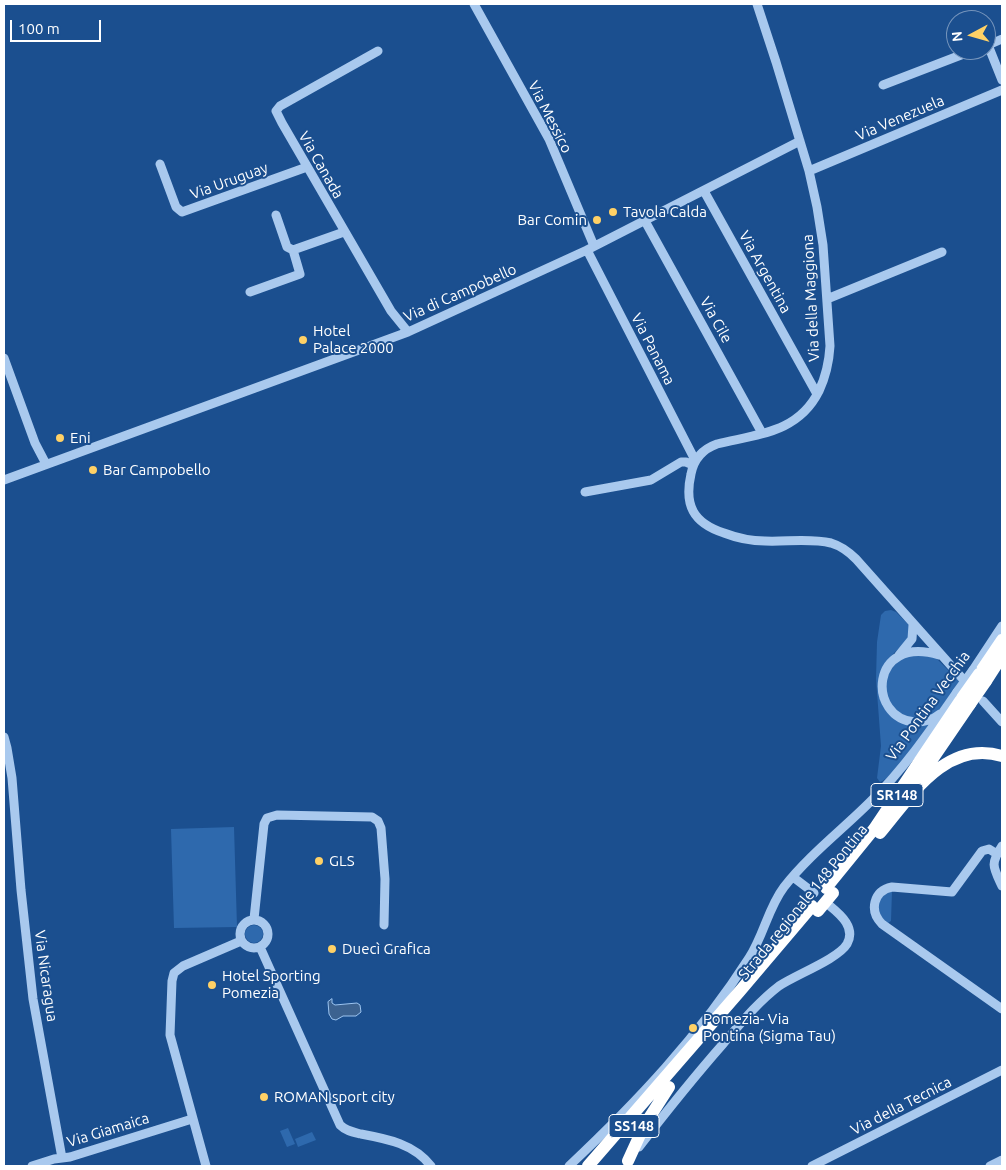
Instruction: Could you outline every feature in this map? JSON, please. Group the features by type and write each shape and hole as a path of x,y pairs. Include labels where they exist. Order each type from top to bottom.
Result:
{"highway":[{"name":"Strada regionale 148 Pontina","path":"982,674 1002,628"},
{"name":"Strada regionale 148 Pontina","path":"822,899 879,821 963,698 982,674 1002,656"},
{"path":"982,674 1002,660"},
{"name":"Strada regionale 148 Pontina","path":"669,1087 822,899 880,832 963,698"},
{"path":"880,832 928,777 942,765 967,754 988,753 1002,756"},
{"name":"SS148","path":"588,1166 822,899"},
{"path":"625,1124 663,1069"},
{"path":"626,1164 646,1122 669,1087"},
{"name":"SS148","path":"599,1166 669,1087"}],"street":[{"name":"Via Messico","path":"474,4 548,139 590,248"},
{"name":"Via della Maggiona","path":"694,462 709,447 762,433 795,421 806,411 817,394 824,379 829,359 827,299 821,226 809,171 757,4"},
{"name":"Via Canada","path":"378,51 277,108 276,112 391,311 408,332"},
{"path":"883,85 948,60"},
{"path":"993,60 1002,80"},
{"name":"Via Venezuela","path":"809,171 1002,90"},
{"name":"Via di Campobello","path":"4,480 408,332 590,248 800,141"},
{"name":"Via Uruguay","path":"160,164 176,207 182,212 307,168"},
{"name":"Via Argentina","path":"704,191 817,394"},
{"path":"276,215 287,247 290,250 344,232"},
{"name":"Via Cile","path":"645,221 762,433"},
{"name":"Via Panama","path":"590,248 694,462"},
{"path":"250,292 299,275 300,270 293,250"},
{"path":"827,299 942,252"},
{"path":"4,358 35,443 46,464"},
{"path":"585,492 651,480 681,462 694,462 689,484 690,505 696,517 704,524 721,532 746,539 821,542 838,546 856,559 962,678"},
{"path":"913,625 913,637 886,668 883,679 883,694 890,709 898,717 912,722 930,720 943,713"},
{"path":"899,655 918,650 940,655"},
{"name":"Via Pontina Vecchia","path":"569,1166 618,1120 716,1004 749,958 760,938 774,903 792,877 876,796 920,745 943,713 963,698"},
{"path":"983,701 1002,722"},
{"name":"Via Nicaragua","path":"4,737 8,748 12,778 21,890 33,999 62,1158"},
{"path":"254,919 264,824 267,818 277,815 372,817 378,821 381,828 384,866 384,925"},
{"path":"1002,886 994,861 1000,850 983,850 952,892 892,887 884,889 878,895 874,906 877,918 882,924 1002,1009"},
{"path":"626,1164 672,1104 754,1008 782,985 837,954 845,946 849,936 848,927 843,918 822,899 792,877"},
{"path":"254,919 263,923 268,931 267,941 260,947 249,948 241,941 240,931 241,926 245,922 254,919"},
{"path":"206,1166 170,1035 173,977 177,970 183,966 241,941"},
{"path":"260,947 340,1126 347,1130 412,1148 424,1157 431,1166"},
{"name":"Via della Tecnica","path":"812,1166 1002,1070"},
{"name":"Via Giamaica","path":"32,1166 70,1157 192,1119"},
{"path":"990,1166 1002,1160"}],"shaded area":[{"path":"891,610 896,612 910,626 907,640 889,659 881,672 878,687 881,702 885,709 930,723 900,765 886,779 880,782 877,778 881,746 876,679 877,642 881,615 885,611"},
{"path":"902,656 934,656 960,682 937,713 920,719 902,716 886,698 886,676"},
{"path":"234,827 237,927 174,928 171,829"},
{"path":"892,891 891,921 888,923 882,919 877,909 881,896"},
{"path":"254,925 260,928 263,934 260,940 254,943 248,940 245,934 248,928"},
{"path":"332,999 332,1003 335,1005 357,1003 360,1005 361,1012 356,1016 343,1016 336,1020 332,1019 329,1014 328,1002"},
{"path":"288,1128 295,1144 287,1147 280,1131"},
{"path":"312,1132 316,1140 298,1147 295,1139"}],"place":[{"name":"Tavola Calda","path":"613,212"},
{"name":"Bar Comin","path":"597,220"},
{"name":"Hotel Palace 2000","path":"303,340"},
{"name":"Eni","path":"60,438"},
{"name":"Bar Campobello","path":"93,470"},
{"name":"GLS","path":"319,861"},
{"name":"Duecì Grafica","path":"332,949"},
{"name":"Hotel Sporting Pomezia","path":"212,985"},
{"name":"Pomezia- Via Pontina (Sigma Tau)","path":"693,1028"},
{"name":"ROMAN sport city","path":"264,1097"}]}
